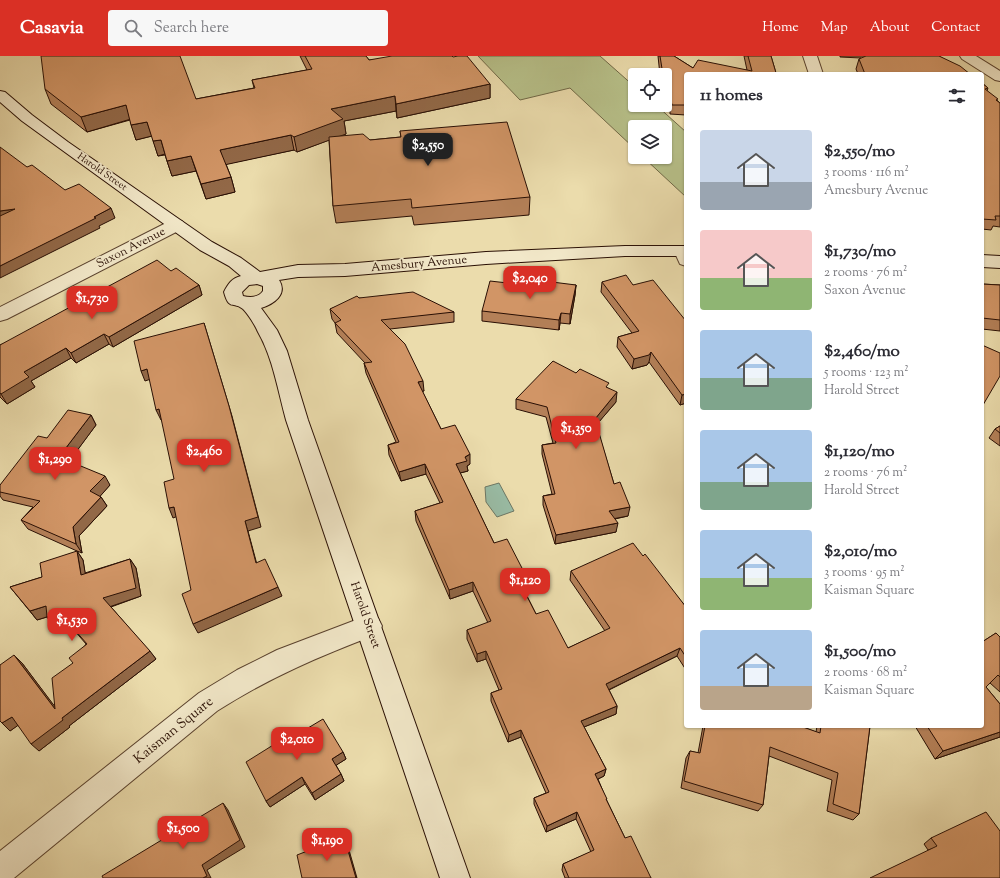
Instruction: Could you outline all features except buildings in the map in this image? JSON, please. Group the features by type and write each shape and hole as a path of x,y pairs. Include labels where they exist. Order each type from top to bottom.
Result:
{"street":[{"path":"810,56 815,72"},
{"path":"967,56 1000,77"},
{"name":"Harold Street","path":"0,95 27,118 63,145 206,246 235,262 257,278"},
{"name":"Saxon Avenue","path":"0,315 176,225"},
{"name":"Harold Street","path":"206,246 230,277 234,288"},
{"name":"Amesbury Avenue","path":"257,278 298,271 345,270 486,258 626,251 684,254"},
{"path":"984,261 1000,262"},
{"name":"Amesbury Avenue","path":"271,294 287,286 345,270"},
{"path":"257,278 268,281 272,284 271,294 258,302 249,304 235,299 233,296 234,288 243,281 257,278"},
{"name":"Harold Street","path":"271,294 277,328 277,351"},
{"name":"Harold Street","path":"249,304 267,330 277,351 297,420 455,878"},
{"name":"Kaisman Square","path":"0,870 208,702 237,683 302,651 369,626"}],"shaded area":[{"path":"478,56 600,56 628,81 628,112 664,112 684,130 684,195 651,164 672,164 672,120 628,120 628,142 570,88 520,100"},
{"path":"499,483 514,511 497,517 486,502 485,487"}]}
